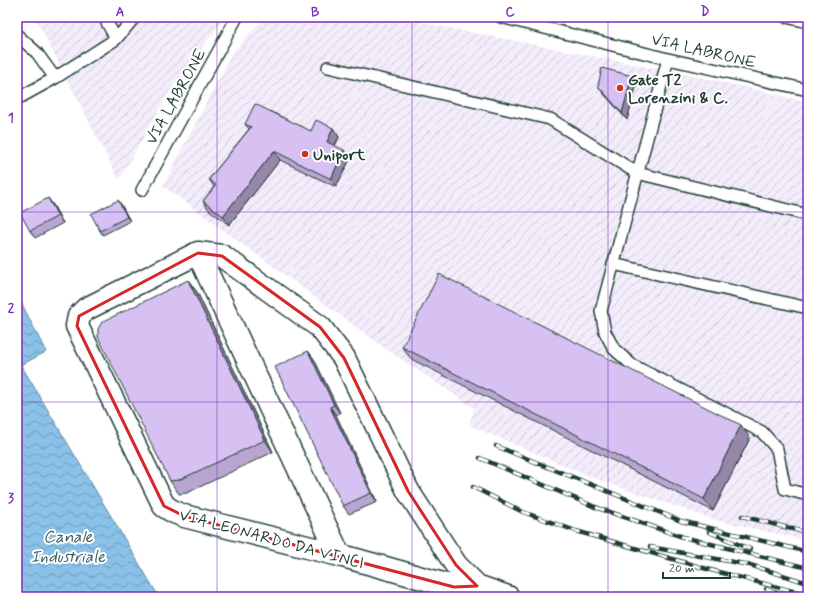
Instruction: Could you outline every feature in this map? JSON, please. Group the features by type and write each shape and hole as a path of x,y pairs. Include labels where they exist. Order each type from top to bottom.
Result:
{"street":[{"path":"198,253 339,555"},
{"name":"VIA LEONARDO DA VINCI","path":"477,586 456,564 408,491 344,358 320,327 222,256 198,253 86,309 79,316 77,326 164,506 184,516 339,555 454,587 477,586 508,597"}],"lane":[{"path":"104,17 116,39"},
{"path":"17,99 55,78 116,39 135,17"},
{"name":"VIA LABRONE","path":"142,190 237,17"},
{"name":"VIA LABRONE","path":"501,17 668,59 808,90"},
{"path":"786,17 808,22"},
{"path":"17,35 37,53 55,78"},
{"path":"668,59 601,311 605,332 614,349 632,365 762,432 777,449 785,489 808,495"},
{"path":"328,67 550,119 637,173 808,215"},
{"path":"613,264 808,308"}],"highlighted area":[{"path":"198,253 222,256 320,327 344,358 408,491 456,565 477,586 454,587 184,516 164,506 77,326 79,316"}],"shaded area":[{"path":"35,17 223,17 223,20 169,92 119,180"},
{"path":"264,17 394,17 723,82 808,102 808,541 712,519 596,479 469,425 474,408 389,351 163,186 233,52"}],"water":[{"name":"Canale Industriale","path":"17,294 46,352 21,365 159,597 17,597"}],"building":[{"path":"602,68 632,76 622,113 598,86"},
{"path":"255,104 311,131 316,120 333,128 327,142 344,150 331,179 274,151 223,216 203,201 216,185 209,179 251,127 245,124"},
{"path":"48,198 58,216 30,231 20,213"},
{"path":"118,200 127,217 100,231 91,214"},
{"path":"439,274 741,425 704,499 402,347"},
{"path":"188,280 265,440 179,480 170,481 98,337 98,329 102,322"},
{"path":"308,351 334,405 330,407 371,493 343,506 275,367"}],"railway":[{"path":"496,446 681,521 808,552"},
{"path":"480,458 595,507 683,537 808,568"},
{"path":"473,487 523,512 576,531 707,569 808,595"},
{"path":"742,516 808,533"},
{"path":"709,532 750,549"},
{"path":"650,547 750,565 808,583"},
{"path":"766,589 787,597"}],"place":[{"name":"Gate T2 Lorenzini & C.","path":"620,88"},
{"name":"Uniport","path":"305,154"}]}
